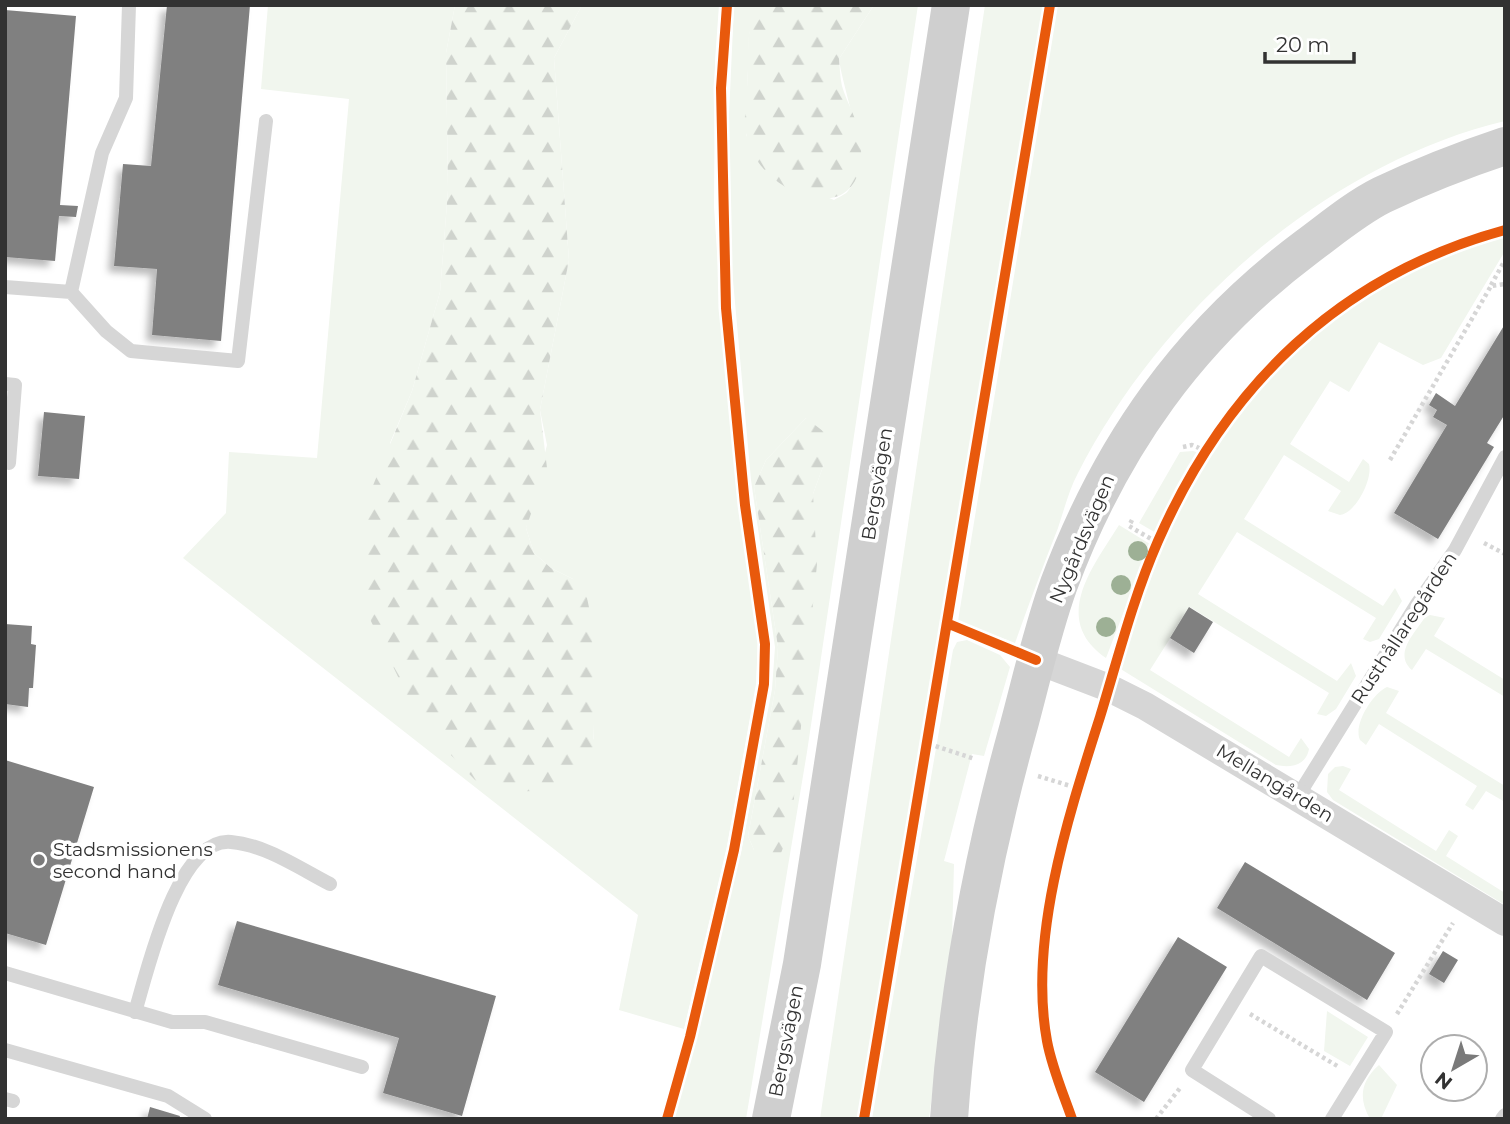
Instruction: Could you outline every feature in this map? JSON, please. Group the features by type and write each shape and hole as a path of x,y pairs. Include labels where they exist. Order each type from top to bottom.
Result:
{"main road":[{"name":"Bergsvägen","path":"771,1119 802,964 951,5"},
{"name":"Nygårdsvägen","path":"949,1119 952,1078 973,929 1007,767 1059,585 1097,498 1134,431 1205,336 1259,282 1380,197 1460,162 1505,146"},
{"name":"Bergsvägen","path":"785,1119 802,964"}],"street":[{"name":"Mellangården","path":"1037,660 1097,683 1145,706 1505,922"}],"lane":[{"path":"71,292 102,153 127,98 129,5"},
{"path":"5,287 71,292 106,331 131,351 238,361 266,121"},
{"path":"5,384 15,385 9,463"},
{"name":"Rusthållaregården","path":"1298,796 1417,604 1448,561 1505,457"},
{"path":"135,1012 161,926 177,889 183,876 206,849 228,841 261,849 330,884"},
{"path":"1269,1119 1192,1070 1261,956 1386,1032 1332,1119"},
{"path":"5,973 172,1023 205,1022 362,1067"},
{"path":"5,1050 168,1096 205,1119"}],"path":[{"path":"1390,460 1505,260"},
{"path":"1491,286 1505,284"},
{"path":"1183,447 1200,446 1206,451"},
{"path":"1132,520 1129,526 1158,542"},
{"path":"929,744 975,759"},
{"path":"1386,1032 1468,899"},
{"path":"1232,1004 1358,1078"},
{"path":"1156,1119 1192,1070"}],"green space":[{"path":"268,5 455,5 446,53 448,190 440,292 412,391 390,443 594,740 591,692 573,579 551,568 534,553 526,528 547,445 540,410 569,260 554,58 582,5 719,5 715,61 714,207 725,371 738,496 758,640 756,684 727,846 684,1029 619,1010 638,915 183,558 226,513 229,452 317,458 349,99 261,89"},
{"path":"455,5 582,5 554,58 569,260 540,410 547,468 526,528 534,553 551,568 573,579 586,593 592,622 594,762 572,780 535,791 502,792 475,780 421,724 367,613 362,548 367,500 412,391 440,292 448,190 446,53"},
{"path":"734,5 756,5 749,35 746,135 767,172 834,200 845,194 855,179 858,163 854,127 839,59 874,5 918,5 807,752 746,1119 673,1119 741,852 772,689 775,647 751,480 731,258 728,137","holes":["806,418 824,464 813,494 813,526 754,850 748,836 775,690 778,647 754,487 766,460"]},
{"path":"756,5 874,5 839,59 842,86 857,123 861,147 858,175 846,192 828,198 808,197 787,188 768,173 753,155 745,119 749,39"},
{"path":"985,5 1045,5 858,1119 820,1119"},
{"path":"1058,5 1505,5 1505,121 1438,142 1374,171 1313,209 1255,252 1202,302 1154,356 1113,413 1078,473 1015,643 958,621"},
{"path":"1505,236 1505,251 1441,358 1423,365 1379,342 1349,392 1330,381 1290,444 1349,482 1363,459 1369,464 1366,486 1352,508 1340,515 1328,511 1341,491 1284,455 1244,519 1383,606 1395,588 1402,601 1379,639 1370,642 1363,639 1376,618 1237,532 1198,594 1337,681 1351,663 1356,676 1336,709 1326,716 1317,714 1329,693 1190,607 1150,670 1289,757 1301,738 1309,749 1305,759 1292,766 1276,765 1119,668 1173,523 1214,451 1239,415 1268,381 1298,349 1365,295 1425,262"},
{"path":"806,418 828,435 824,464 813,494 817,564 791,828 781,853 768,857 754,850 748,836 775,690 778,647 754,487 766,460"},
{"path":"1180,452 1199,453 1156,533 1139,523"},
{"path":"1119,525 1150,544 1106,658 1089,643 1081,627 1079,610 1089,575"},
{"path":"1430,615 1445,618 1434,636 1505,680 1505,697 1426,649 1412,670 1407,664 1405,650 1425,617"},
{"path":"967,640 1000,655 1010,667 984,756 972,754 944,861 954,864 952,939 929,1119 872,1119 953,650 957,642"},
{"path":"1387,687 1399,691 1386,713 1505,786 1505,802 1486,791 1473,810 1465,805 1477,786 1379,724 1366,745 1360,740 1359,726 1365,710 1375,696"},
{"path":"1335,767 1351,769 1339,790 1436,851 1449,830 1458,836 1446,856 1505,893 1505,905 1333,800 1327,792 1328,774"},
{"path":"1327,1011 1368,1037 1350,1066 1324,1051"},
{"path":"1379,1065 1397,1085 1381,1119 1370,1119 1364,1104 1363,1090 1368,1077"}],"building":[{"path":"167,5 250,5 221,341 152,335 157,269 114,266 123,164 151,166"},
{"path":"5,10 76,16 60,205 78,206 76,217 59,216 55,261 5,257"},
{"path":"1505,324 1505,414 1487,443 1494,447 1438,539 1394,513 1447,425 1433,417 1437,410 1429,405 1436,393 1455,406"},
{"path":"44,412 85,416 79,479 38,476"},
{"path":"1189,607 1213,622 1194,653 1170,638"},
{"path":"5,624 32,626 31,644 36,645 33,688 29,688 28,707 5,704"},
{"name":"Stadsmissionens second hand","path":"5,760 94,787 46,945 5,933"},
{"path":"1245,862 1395,953 1367,1000 1217,908"},
{"path":"237,921 496,996 462,1116 383,1093 399,1038 218,985"},
{"path":"1178,937 1227,967 1144,1102 1095,1072"},
{"path":"1443,951 1458,960 1444,983 1429,974"},
{"path":"150,1107 180,1116 179,1119 147,1119"}],"cycle path":[{"path":"667,1119 690,1037 734,850 764,684 765,644 745,505 726,308 721,88 727,5"},
{"path":"864,1119 1050,5"},
{"path":"1072,1119 1047,1041 1043,1001 1047,919 1076,794 1133,606 1158,541 1186,485 1218,433 1254,386 1295,344 1341,307 1391,276 1446,250 1505,230"},
{"path":"949,624 1036,660"}],"place":[{"name":"Stadsmissionens second hand","path":"39,860"}]}
